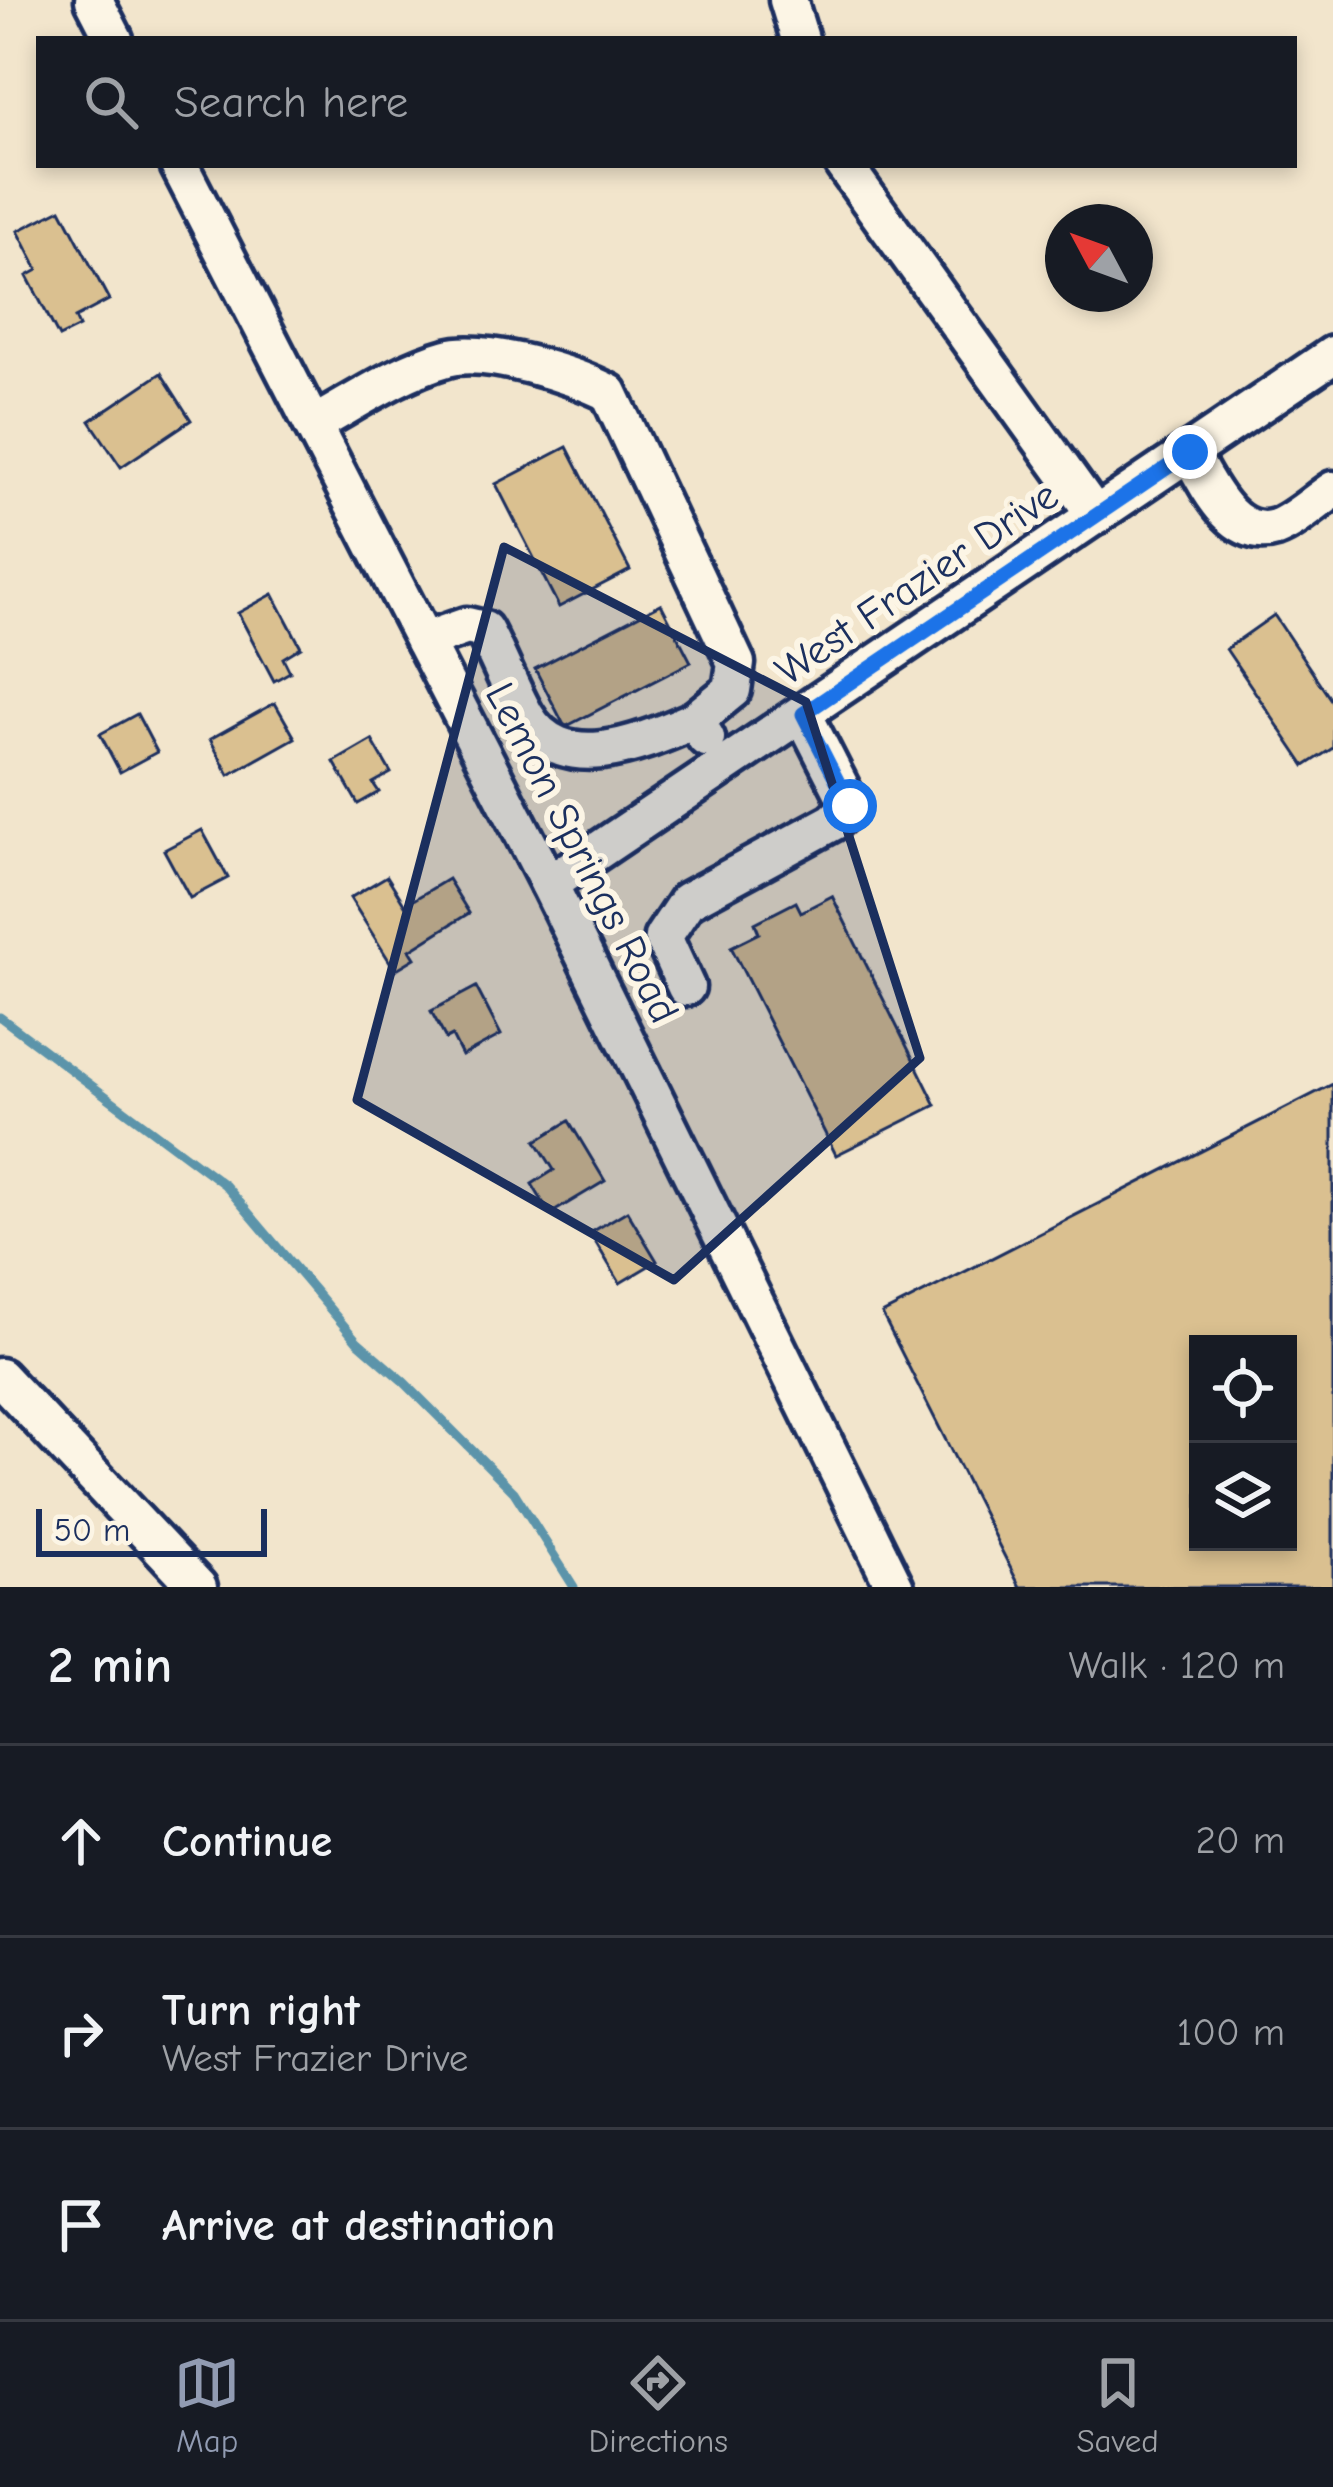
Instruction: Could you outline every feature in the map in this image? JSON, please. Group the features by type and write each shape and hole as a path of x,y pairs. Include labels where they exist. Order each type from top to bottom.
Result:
{"street":[{"path":"94,0 112,36"},
{"path":"788,0 799,36"},
{"name":"Lemon Springs Road","path":"181,168 549,884 895,1587"},
{"path":"846,168 1096,517"},
{"name":"West Frazier Drive","path":"549,884 1333,355"},
{"path":"313,425 451,356 550,370 581,378 610,393 736,663 731,690 694,720 635,746 574,752 551,745 527,719 484,630 467,626 424,641"},
{"path":"1190,452 1217,501 1245,526 1275,529 1333,490"},
{"path":"686,987 663,937 687,902 833,822 850,806 803,714"},
{"path":"694,720 724,766"},
{"path":"7,1397 198,1587"}],"highlighted area":[{"path":"504,547 806,702 920,1058 674,1280 357,1100"}],"building":[{"path":"61,209 109,300 75,318 79,327 59,337 27,276 38,270 18,231"},
{"path":"161,373 191,420 121,467 90,421"},
{"path":"567,447 630,570 559,607 496,484"},
{"path":"273,594 301,647 283,658 290,672 274,681 238,613"},
{"path":"661,604 691,662 565,727 535,669"},
{"path":"1274,615 1333,703 1333,748 1305,766 1226,649"},
{"path":"275,703 295,738 229,775 210,739"},
{"path":"137,714 157,752 120,772 100,734"},
{"path":"372,740 391,773 373,783 379,792 358,804 334,762"},
{"path":"202,830 228,878 190,898 164,850"},
{"path":"387,876 405,905 448,879 469,913 410,950 415,958 395,970 350,898"},
{"path":"832,896 936,1105 836,1155 731,947 759,933 755,923 796,902 801,912"},
{"path":"476,987 501,1035 462,1056 431,1011"},
{"path":"1333,1084 1333,1587 1020,1587 882,1314"},
{"path":"569,1121 605,1181 550,1214 532,1184 554,1170 536,1141"},
{"path":"627,1211 657,1261 620,1283 590,1233"}],"waterway":[{"path":"0,1017 225,1185 357,1341 514,1492 574,1587"}],"route":[{"path":"850,806 803,714 1190,452"}]}
